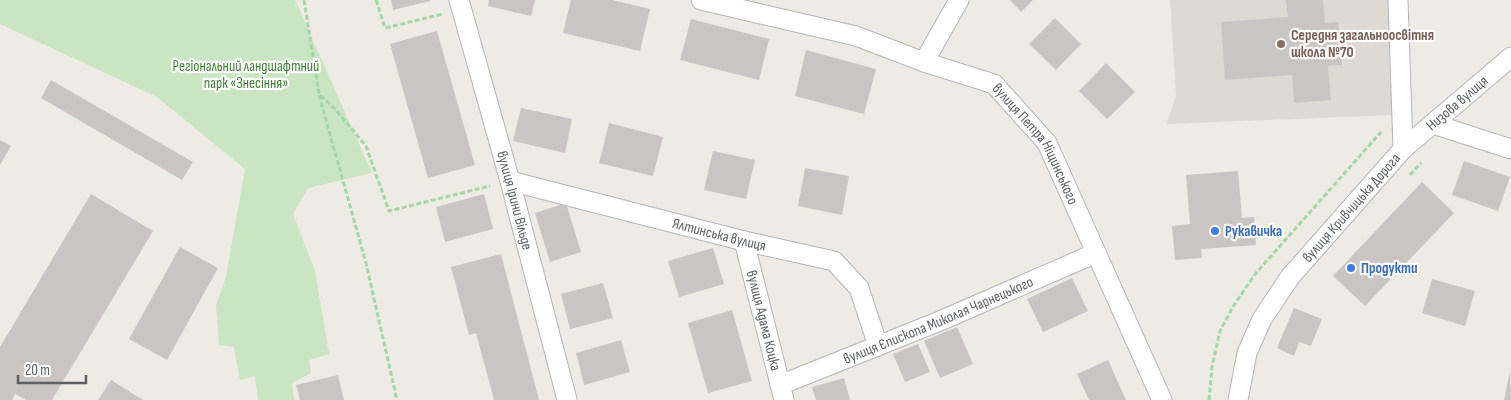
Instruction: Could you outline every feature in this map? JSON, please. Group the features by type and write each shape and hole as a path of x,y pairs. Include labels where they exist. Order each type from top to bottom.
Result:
{"street":[{"name":"вулиця Петра Ніщинського","path":"701,0 856,36 924,62 994,84 1047,143 1162,400"},
{"path":"924,62 959,0"},
{"name":"вулиця Кривчицька Дорога","path":"1238,400 1247,353 1262,318 1290,278 1403,149 1398,0"},
{"name":"вулиця Ірини Вільде","path":"461,4 510,180 567,400"},
{"name":"Низова вулиця","path":"1403,149 1511,57"},
{"path":"1433,124 1511,149"},
{"name":"Ялтинська вулиця","path":"510,180 744,242 834,260 858,288 878,346"},
{"name":"вулиця Адама Коцка","path":"744,242 782,392"},
{"name":"вулиця Єпископа Миколая Чарнецького","path":"782,392 878,346 1096,253"}],"path":[{"path":"304,0 319,94 366,263 397,400"},
{"path":"376,0 385,28 461,4"},
{"path":"319,94 334,108 366,146 389,211 510,180"},
{"path":"1209,400 1212,367 1220,331 1234,304 1256,273 1385,127"}],"shaded area":[{"path":"1170,0 1389,0 1393,115 1167,124 1176,95"}],"green space":[{"name":"Регіональний ландшафтний парк «Знесіння»","path":"0,0 295,0 372,173 308,188 293,214 315,271 329,354 309,360 311,373 292,383 294,400 258,400 255,376 240,380 234,347 219,345 216,305 226,277 245,169 157,97 0,24"}],"building":[{"path":"391,0 430,0 430,1 393,10"},
{"path":"489,0 535,0 531,16 488,6"},
{"path":"571,0 612,0 650,9 640,51 563,33"},
{"path":"1010,0 1033,0 1021,12"},
{"name":"Середня загальноосвітня школа №70","path":"1286,0 1323,0 1325,23 1338,22 1342,65 1328,66 1331,100 1294,103 1292,75 1225,80 1221,22 1288,17"},
{"path":"1055,18 1081,44 1056,70 1029,44"},
{"path":"691,19 769,39 759,80 680,60"},
{"path":"437,31 475,165 428,178 390,44"},
{"path":"806,50 876,69 864,114 795,96"},
{"path":"1106,63 1135,92 1107,119 1079,91"},
{"path":"51,80 193,162 182,180 41,98"},
{"path":"521,108 572,119 565,153 513,141"},
{"path":"609,123 663,137 653,176 599,163"},
{"path":"0,140 11,146 0,165"},
{"path":"713,151 755,160 746,199 704,190"},
{"path":"1464,161 1510,177 1498,211 1452,195"},
{"path":"805,168 849,176 842,215 798,206"},
{"path":"1238,171 1242,218 1254,217 1256,245 1201,249 1202,258 1175,260 1172,226 1190,224 1186,175"},
{"path":"1422,182 1454,213 1365,306 1333,276"},
{"path":"91,194 153,231 52,400 26,400 15,394 12,400 0,400 0,347"},
{"path":"484,194 493,229 445,242 436,207"},
{"path":"566,203 581,252 550,262 535,213"},
{"path":"180,247 218,268 167,360 129,339"},
{"path":"713,248 724,284 679,297 668,261"},
{"path":"501,254 539,400 494,400 476,333 469,335 451,267"},
{"path":"1072,278 1088,311 1043,332 1027,299"},
{"path":"1432,279 1475,291 1465,326 1422,313"},
{"path":"603,283 613,318 570,329 561,294"},
{"path":"1294,308 1322,319 1311,346 1299,342 1294,356 1277,348"},
{"path":"732,310 752,381 708,393 688,323"},
{"path":"957,327 973,364 940,378 924,341"},
{"path":"621,340 630,372 584,385 576,353"},
{"path":"918,344 930,372 905,382 893,354"},
{"path":"1108,360 1126,400 1089,400 1077,374"},
{"path":"1510,371 1511,400 1504,400"},
{"path":"338,375 344,400 300,400 296,385"},
{"path":"844,378 850,400 816,400 812,387"},
{"path":"111,380 143,400 98,400"}],"place":[{"name":"Середня загальноосвітня школа №70","path":"1281,44"},
{"name":"Рукавичка","path":"1215,231"},
{"name":"Продукти","path":"1351,268"}]}
